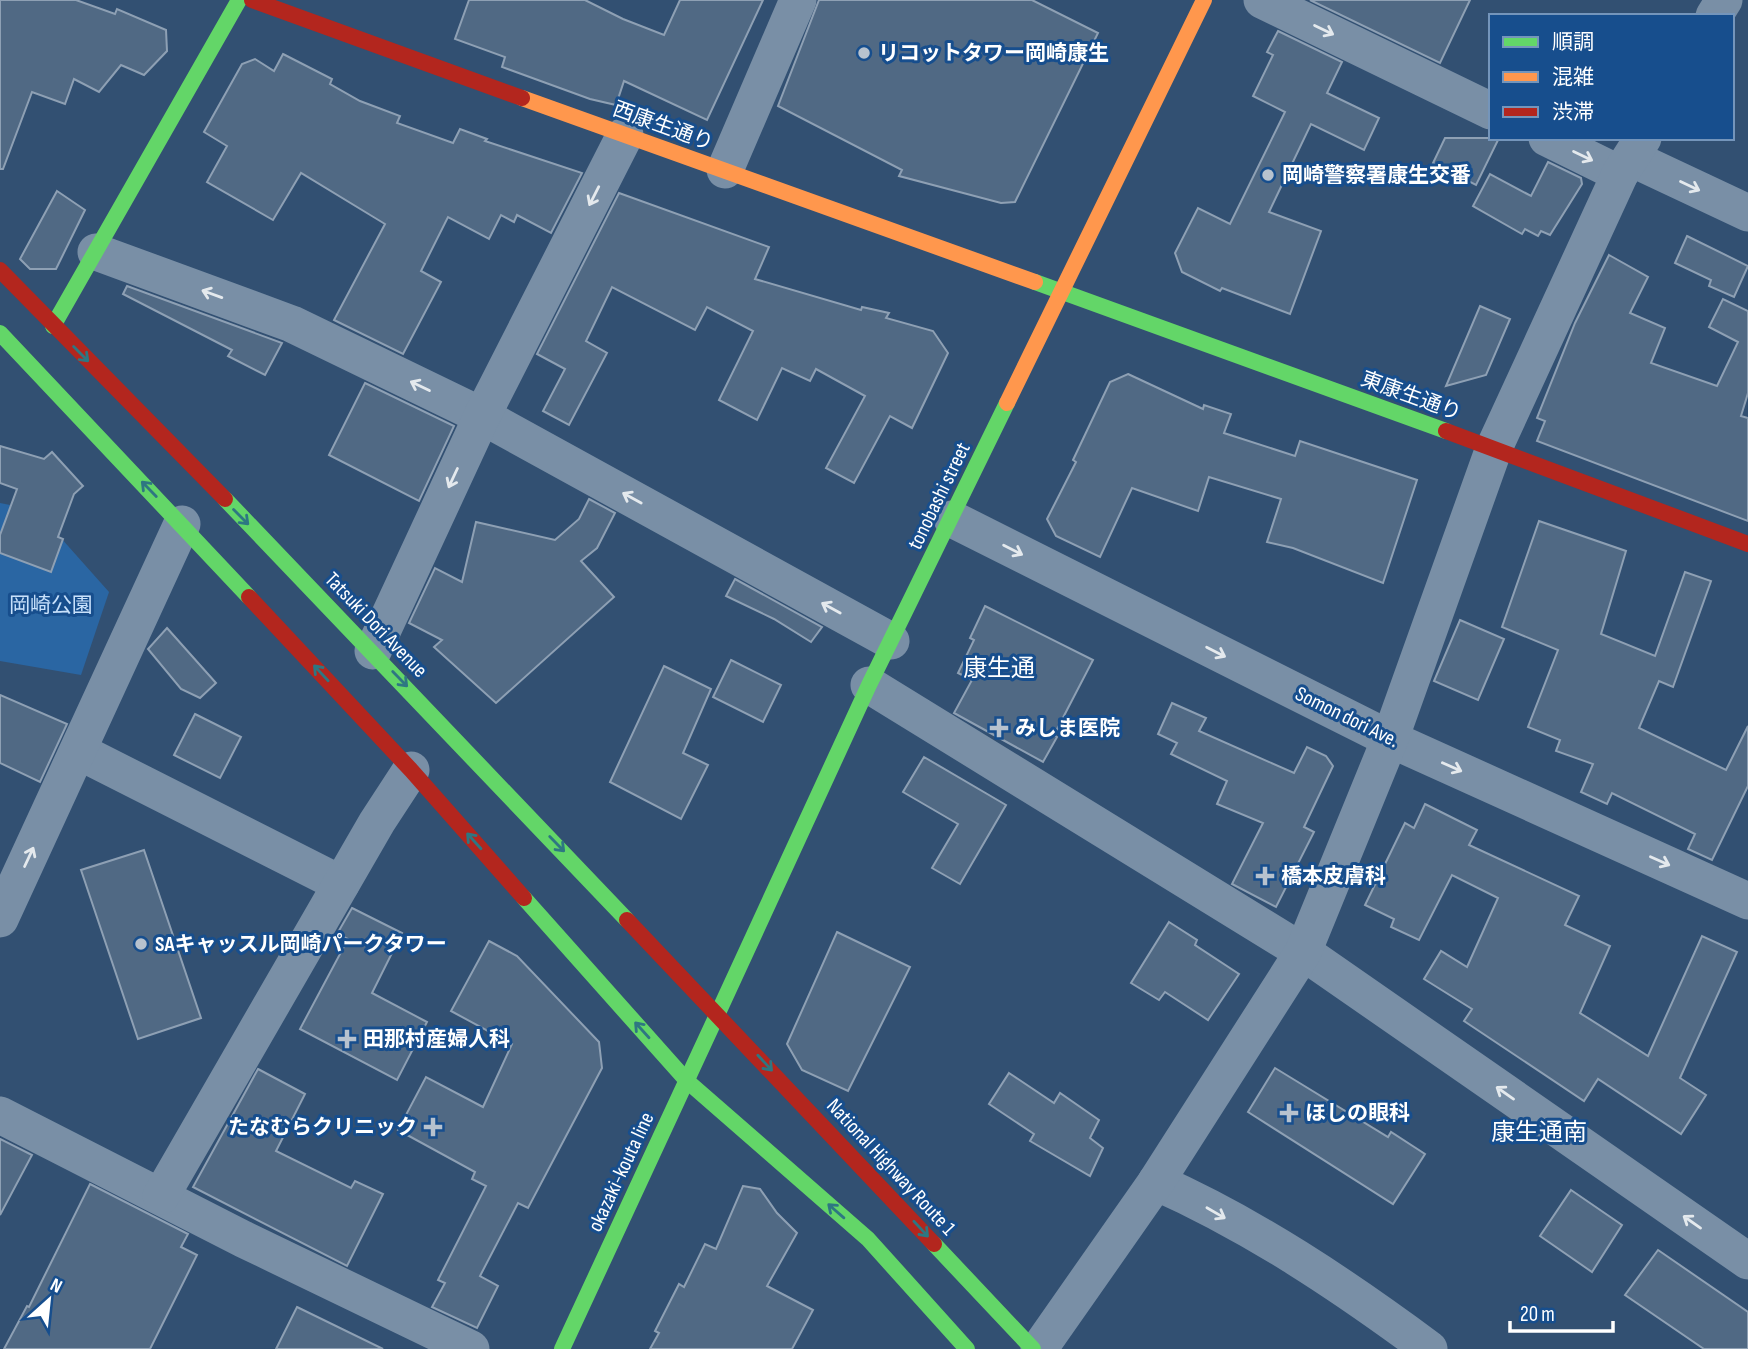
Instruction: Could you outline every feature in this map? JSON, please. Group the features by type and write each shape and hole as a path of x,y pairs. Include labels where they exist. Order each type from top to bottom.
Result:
{"main road":[{"path":"54,326 239,0"},
{"name":"西康生通り","path":"252,0 1059,291"},
{"name":"tonobashi street","path":"718,1013 869,685 952,519 1059,291 1204,0"},
{"name":"Tatsuki Dori Avenue","path":"0,270 373,651 718,1013"},
{"name":"東康生通り","path":"1059,291 1494,448 1748,544"},
{"path":"0,333 183,524 411,771 687,1081 868,1239 967,1349"},
{"name":"okazaki-kouta line","path":"562,1349 718,1013"},
{"name":"National Highway Route 1","path":"718,1013 1033,1349"}],"street":[{"path":"725,170 798,0"},
{"path":"1262,0 1489,110"},
{"path":"373,651 482,416 625,135"},
{"path":"1556,140 1631,157 1748,213"},
{"path":"1040,1349 1156,1182 1303,952 1390,739 1494,448 1631,157"},
{"path":"96,252 292,324 482,416 891,641"},
{"name":"Somon dori Ave.","path":"952,519 1390,739 1748,901"},
{"path":"0,919 183,524"},
{"path":"869,685 1303,952 1748,1261"},
{"path":"78,751 341,884"},
{"path":"161,1196 341,884 411,771"},
{"path":"0,1115 243,1240 471,1349"},
{"path":"1156,1182 1186,1196 1353,1292 1429,1349"}],"green space":[{"name":"岡崎公園","path":"0,503 36,510 109,592 81,675 0,661"}],"building":[{"path":"0,0 76,0 115,14 117,9 166,30 167,51 144,75 121,65 99,92 74,79 65,104 32,92 3,169 0,169"},
{"path":"469,0 585,0 664,35 680,0 763,0 707,120 624,81 616,105 590,99 502,67 505,57 455,39"},
{"path":"819,0 1032,0 1098,33 1015,202 1001,203 899,176 902,170 778,106"},
{"path":"1310,0 1470,0 1440,63"},
{"path":"1278,31 1342,62 1327,93 1379,118 1364,150 1311,124 1269,212 1321,231 1290,314 1222,288 1220,291 1182,272 1175,253 1198,208 1230,224 1285,112 1253,96 1273,55 1267,52"},
{"path":"283,54 332,79 330,84 360,101 400,116 397,123 453,143 460,129 487,139 485,141 582,173 551,233 517,215 514,222 501,215 489,239 448,217 421,271 441,282 403,354 334,320 385,224 301,173 273,220 207,182 227,146 204,132 242,64 255,59 274,71"},
{"path":"1445,138 1498,140 1476,185 1433,163"},
{"path":"1548,162 1581,178 1582,184 1550,235 1541,231 1538,236 1525,229 1522,234 1473,206 1490,174 1531,196"},
{"path":"57,191 85,210 56,269 30,269 20,259"},
{"path":"619,193 769,247 755,279 861,310 862,307 889,313 886,318 933,331 948,353 912,428 890,416 854,483 826,468 865,396 816,369 810,381 782,368 757,420 719,400 753,331 707,307 695,330 612,287 586,341 607,353 569,425 543,411 565,369 537,354"},
{"path":"1687,236 1748,266 1734,297 1709,286 1711,280 1675,263"},
{"path":"1609,255 1648,277 1630,313 1665,328 1651,363 1717,386 1738,342 1709,327 1723,299 1748,311 1748,393 1741,416 1748,418 1748,521 1537,441 1545,421 1537,418 1575,323"},
{"path":"127,286 282,343 265,375 228,356 232,350 123,294"},
{"path":"1480,306 1510,319 1486,375 1446,386"},
{"path":"1128,374 1203,409 1204,405 1231,414 1224,433 1295,456 1300,441 1417,480 1383,583 1293,548 1267,542 1281,499 1209,477 1198,511 1132,488 1100,557 1056,536 1047,519 1076,462 1073,460 1110,382"},
{"path":"365,383 454,426 419,501 329,455"},
{"path":"0,446 44,459 52,452 83,486 74,494 58,537 63,539 51,572 0,553 0,535 17,489 0,483"},
{"path":"589,499 615,513 597,548 581,561 614,597 496,703 434,647 442,640 409,623 435,568 462,582 476,522 555,540 579,519"},
{"path":"1539,521 1626,551 1601,634 1655,656 1685,572 1711,581 1673,687 1659,681 1639,728 1726,770 1748,726 1748,786 1712,860 1688,849 1695,834 1612,793 1607,804 1581,792 1593,764 1556,751 1560,740 1528,727 1558,650 1502,627"},
{"path":"735,579 822,627 811,642 774,619 726,596"},
{"path":"985,606 1093,660 1043,762 954,713 972,680 958,673 974,640 970,638"},
{"path":"1460,620 1504,639 1478,700 1434,681"},
{"path":"167,628 216,683 200,698 181,689 148,649"},
{"path":"731,660 781,685 763,722 713,697"},
{"path":"664,666 711,689 683,753 708,765 681,819 610,782"},
{"path":"0,695 67,724 40,782 0,763"},
{"path":"1172,703 1206,718 1199,731 1294,773 1307,747 1326,756 1333,766 1304,827 1314,832 1276,907 1232,884 1263,823 1217,804 1227,781 1171,754 1177,743 1158,734"},
{"path":"195,714 241,737 220,778 174,755"},
{"path":"924,757 1006,805 960,884 932,868 958,824 903,792"},
{"path":"1425,804 1477,830 1469,845 1579,896 1565,925 1610,946 1580,1013 1648,1056 1702,936 1737,952 1680,1078 1706,1095 1681,1134 1598,1079 1584,1101 1464,1021 1472,1009 1424,979 1441,951 1467,967 1498,898 1452,875 1419,940 1391,927 1394,919 1365,905 1405,823 1414,828"},
{"name":"SAキャッスル岡崎パークタワー","path":"144,850 201,1018 138,1039 81,870"},
{"path":"352,908 402,933 372,993 427,1022 397,1080 300,1029 348,939 337,934"},
{"path":"1169,922 1197,940 1195,945 1239,974 1208,1020 1165,992 1159,1000 1131,983"},
{"path":"837,932 910,967 848,1091 802,1070 787,1044"},
{"path":"489,941 517,956 599,1042 602,1068 528,1208 518,1203 480,1276 498,1286 477,1328 432,1307 445,1283 438,1280 486,1186 472,1179 475,1172 398,1130 426,1077 483,1107 512,1044 451,1011"},
{"path":"1275,1068 1388,1137 1391,1132 1425,1154 1393,1204 1248,1112"},
{"path":"258,1069 305,1094 276,1151 351,1188 355,1181 383,1194 347,1266 193,1187"},
{"path":"1009,1073 1054,1103 1060,1093 1099,1120 1090,1138 1103,1148 1090,1176 1030,1141 1034,1134 989,1104"},
{"path":"0,1139 32,1155 0,1215"},
{"path":"90,1184 188,1234 181,1247 197,1255 150,1349 4,1349 27,1306 29,1307"},
{"path":"743,1186 760,1189 777,1213 797,1233 767,1286 813,1310 792,1349 650,1349 659,1333 655,1331 679,1284 684,1287 705,1244 716,1249"},
{"path":"1571,1190 1622,1225 1592,1272 1540,1236"},
{"path":"1658,1250 1748,1312 1748,1349 1704,1349 1625,1295"},
{"path":"297,1307 383,1349 276,1349"}],"traffic: fast":[{"path":"53,326 239,0"},
{"path":"1035,282 1446,431"},
{"path":"0,333 249,597"},
{"path":"718,1013 869,685 1007,403"},
{"path":"225,499 627,920"},
{"path":"524,898 687,1081 868,1239 967,1349"},
{"path":"562,1349 718,1013"},
{"path":"934,1244 1033,1349"}],"traffic: slow":[{"path":"1007,403 1204,0"},
{"path":"522,98 1035,282"}],"traffic: jam":[{"path":"252,0 522,98"},
{"path":"0,270 225,499"},
{"path":"1446,431 1748,544"},
{"path":"249,597 411,770 524,898"},
{"path":"627,920 934,1244"}],"place":[{"name":"リコットタワー岡崎康生","path":"864,53"},
{"name":"岡崎警察署康生交番","path":"1268,175"},
{"name":"みしま医院","path":"999,728"},
{"name":"橋本皮膚科","path":"1265,876"},
{"name":"SAキャッスル岡崎パークタワー","path":"141,944"},
{"name":"田那村産婦人科","path":"347,1039"},
{"name":"ほしの眼科","path":"1289,1113"},
{"name":"たなむらクリニック","path":"433,1127"}],"district":[{"name":"康生通","path":"999,668"},
{"name":"康生通南","path":"1539,1132"}]}
